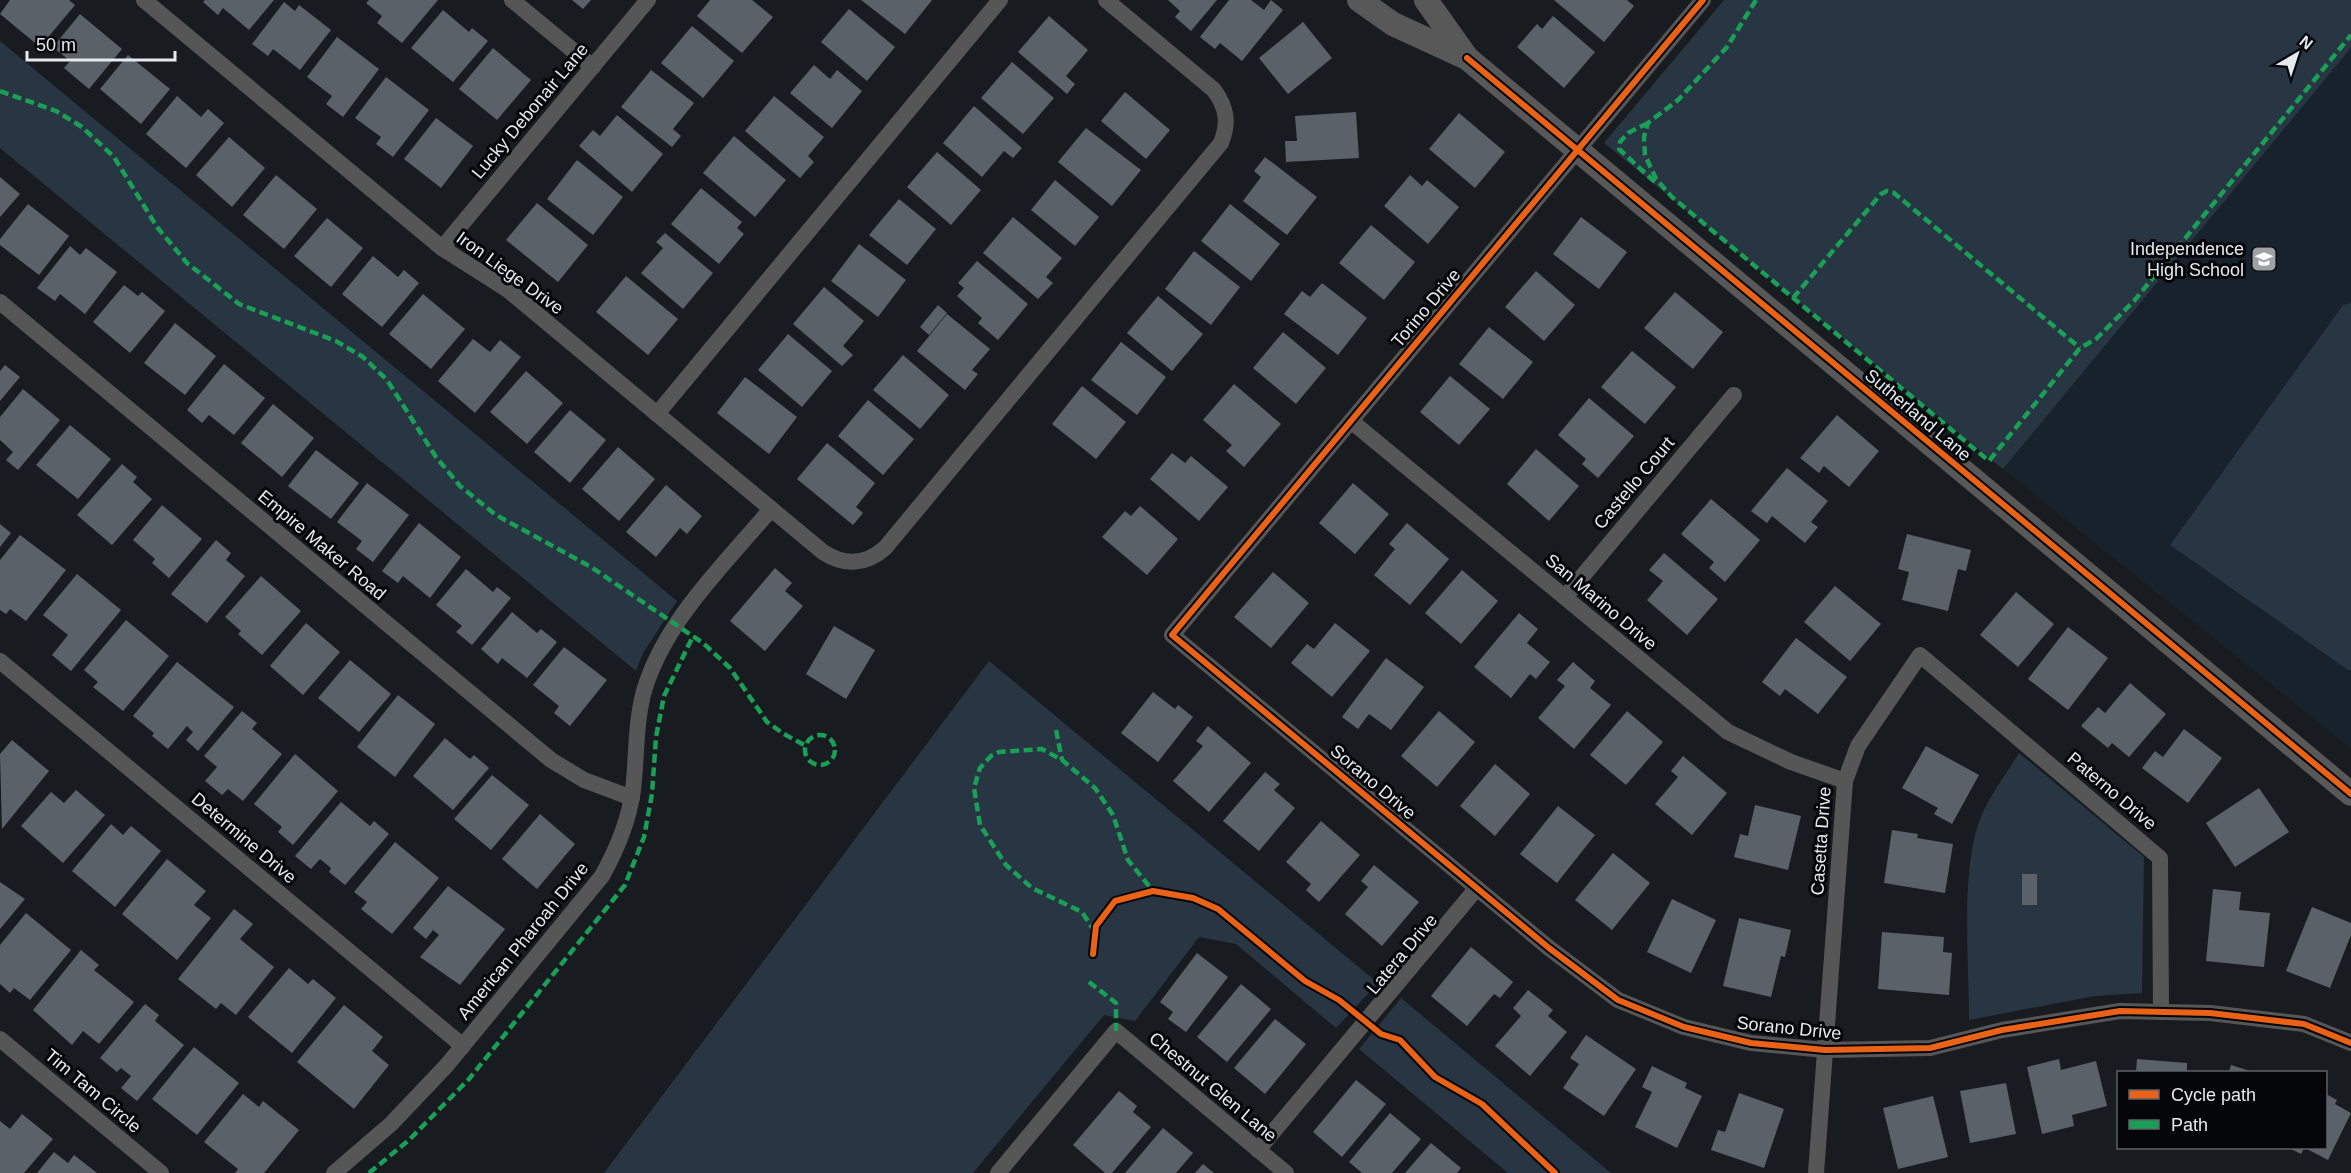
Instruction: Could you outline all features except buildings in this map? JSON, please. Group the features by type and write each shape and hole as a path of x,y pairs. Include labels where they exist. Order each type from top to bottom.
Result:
{"street":[{"name":"Iron Liege Drive","path":"144,0 442,248 508,290 830,557 843,562 859,562 872,558 885,548 1221,143 1226,117 1222,102 1214,90 1106,0"},
{"path":"512,0 592,67"},
{"name":"Lucky Debonair Lane","path":"442,248 648,0"},
{"path":"657,414 1000,0"},
{"name":"Sutherland Lane","path":"1359,0 1394,24 1467,58"},
{"name":"Sutherland Lane","path":"1426,0 1467,58 2351,794"},
{"name":"Torino Drive","path":"1172,635 1703,0"},
{"name":"Empire Maker Road","path":"0,302 551,760 584,780 632,798"},
{"name":"Castello Court","path":"1564,597 1734,395"},
{"name":"San Marino Drive","path":"1351,421 1728,732 1791,762 1845,781"},
{"name":"American Pharoah Drive","path":"334,1173 391,1124 464,1046 595,886 619,841 632,798 638,718 654,663 680,620 771,509"},
{"name":"Sorano Drive","path":"1172,635 1549,948 1618,1000 1684,1027 1751,1043 1825,1050 1930,1048 2002,1030 2120,1011 2210,1012 2304,1024 2351,1043"},
{"name":"Casetta Drive","path":"1816,1173 1845,781 1858,746 1920,655"},
{"name":"Paterno Drive","path":"1920,655 2160,858 2161,1012"},
{"name":"Determine Drive","path":"0,661 464,1046"},
{"name":"Latera Drive","path":"1258,1150 1477,888"},
{"name":"Chestnut Glen Lane","path":"998,1173 1116,1031 1286,1173"},
{"name":"Tim Tam Circle","path":"0,1039 160,1173"}],"shaded area":[{"path":"1724,0 2351,0 2351,48 2003,469 1604,143"},
{"path":"0,41 677,601 643,653 636,671 0,148"},
{"name":"Independence High School","path":"2351,48 2351,749 2003,469"},
{"path":"2351,303 2351,670 2348,670 2170,545 2343,305"},
{"path":"989,661 1378,983 1336,1028 1236,944 1199,937 1135,1021 1104,1015 973,1173 604,1173"},
{"path":"2019,753 2144,857 2142,993 2095,996 1969,1020 1968,895 1973,846 1986,806"},
{"path":"1401,998 1611,1173 1508,1173 1359,1049"}],"marked path":[{"path":"1756,0 1727,47 1678,100 1648,123 1644,137 1645,155 1656,179 1672,197 1989,461 2080,348 2096,339 2134,301 2351,35"},
{"path":"0,91 56,111 82,127 114,157 157,227 187,263 239,304 336,341 363,357 387,380 436,457 460,486 496,515 591,567 703,643 730,668 767,722 806,746"},
{"path":"1648,123 1628,133 1620,142 1619,149 1657,184"},
{"path":"1793,298 1881,194 1887,191 1894,193 2080,348"},
{"path":"369,1173 409,1140 469,1079 625,885 644,837 652,794 656,737 664,696 693,636"},
{"path":"1056,730 1062,760"},
{"path":"820,735 830,740 835,750 830,760 820,765 810,760 805,750 810,740 820,735"},
{"path":"1095,932 1082,912 1032,888 1006,865 980,825 974,788 980,768 991,756 999,752 1042,749 1062,760 1095,788 1113,815 1128,860 1153,891"},
{"path":"1089,982 1116,1003 1116,1031"}],"cycle path":[{"path":"1703,0 1172,635 1549,948 1618,1000 1684,1027 1751,1043 1825,1050 1930,1048 2002,1030 2120,1011 2210,1013 2304,1024 2351,1043"},
{"path":"1467,58 2351,794"},
{"path":"1093,954 1096,926 1115,901 1153,891 1193,898 1218,909 1305,981 1339,1000 1381,1034 1400,1040 1435,1077 1482,1104 1555,1173"}],"place":[{"name":"Independence High School","path":"2264,259"}]}
